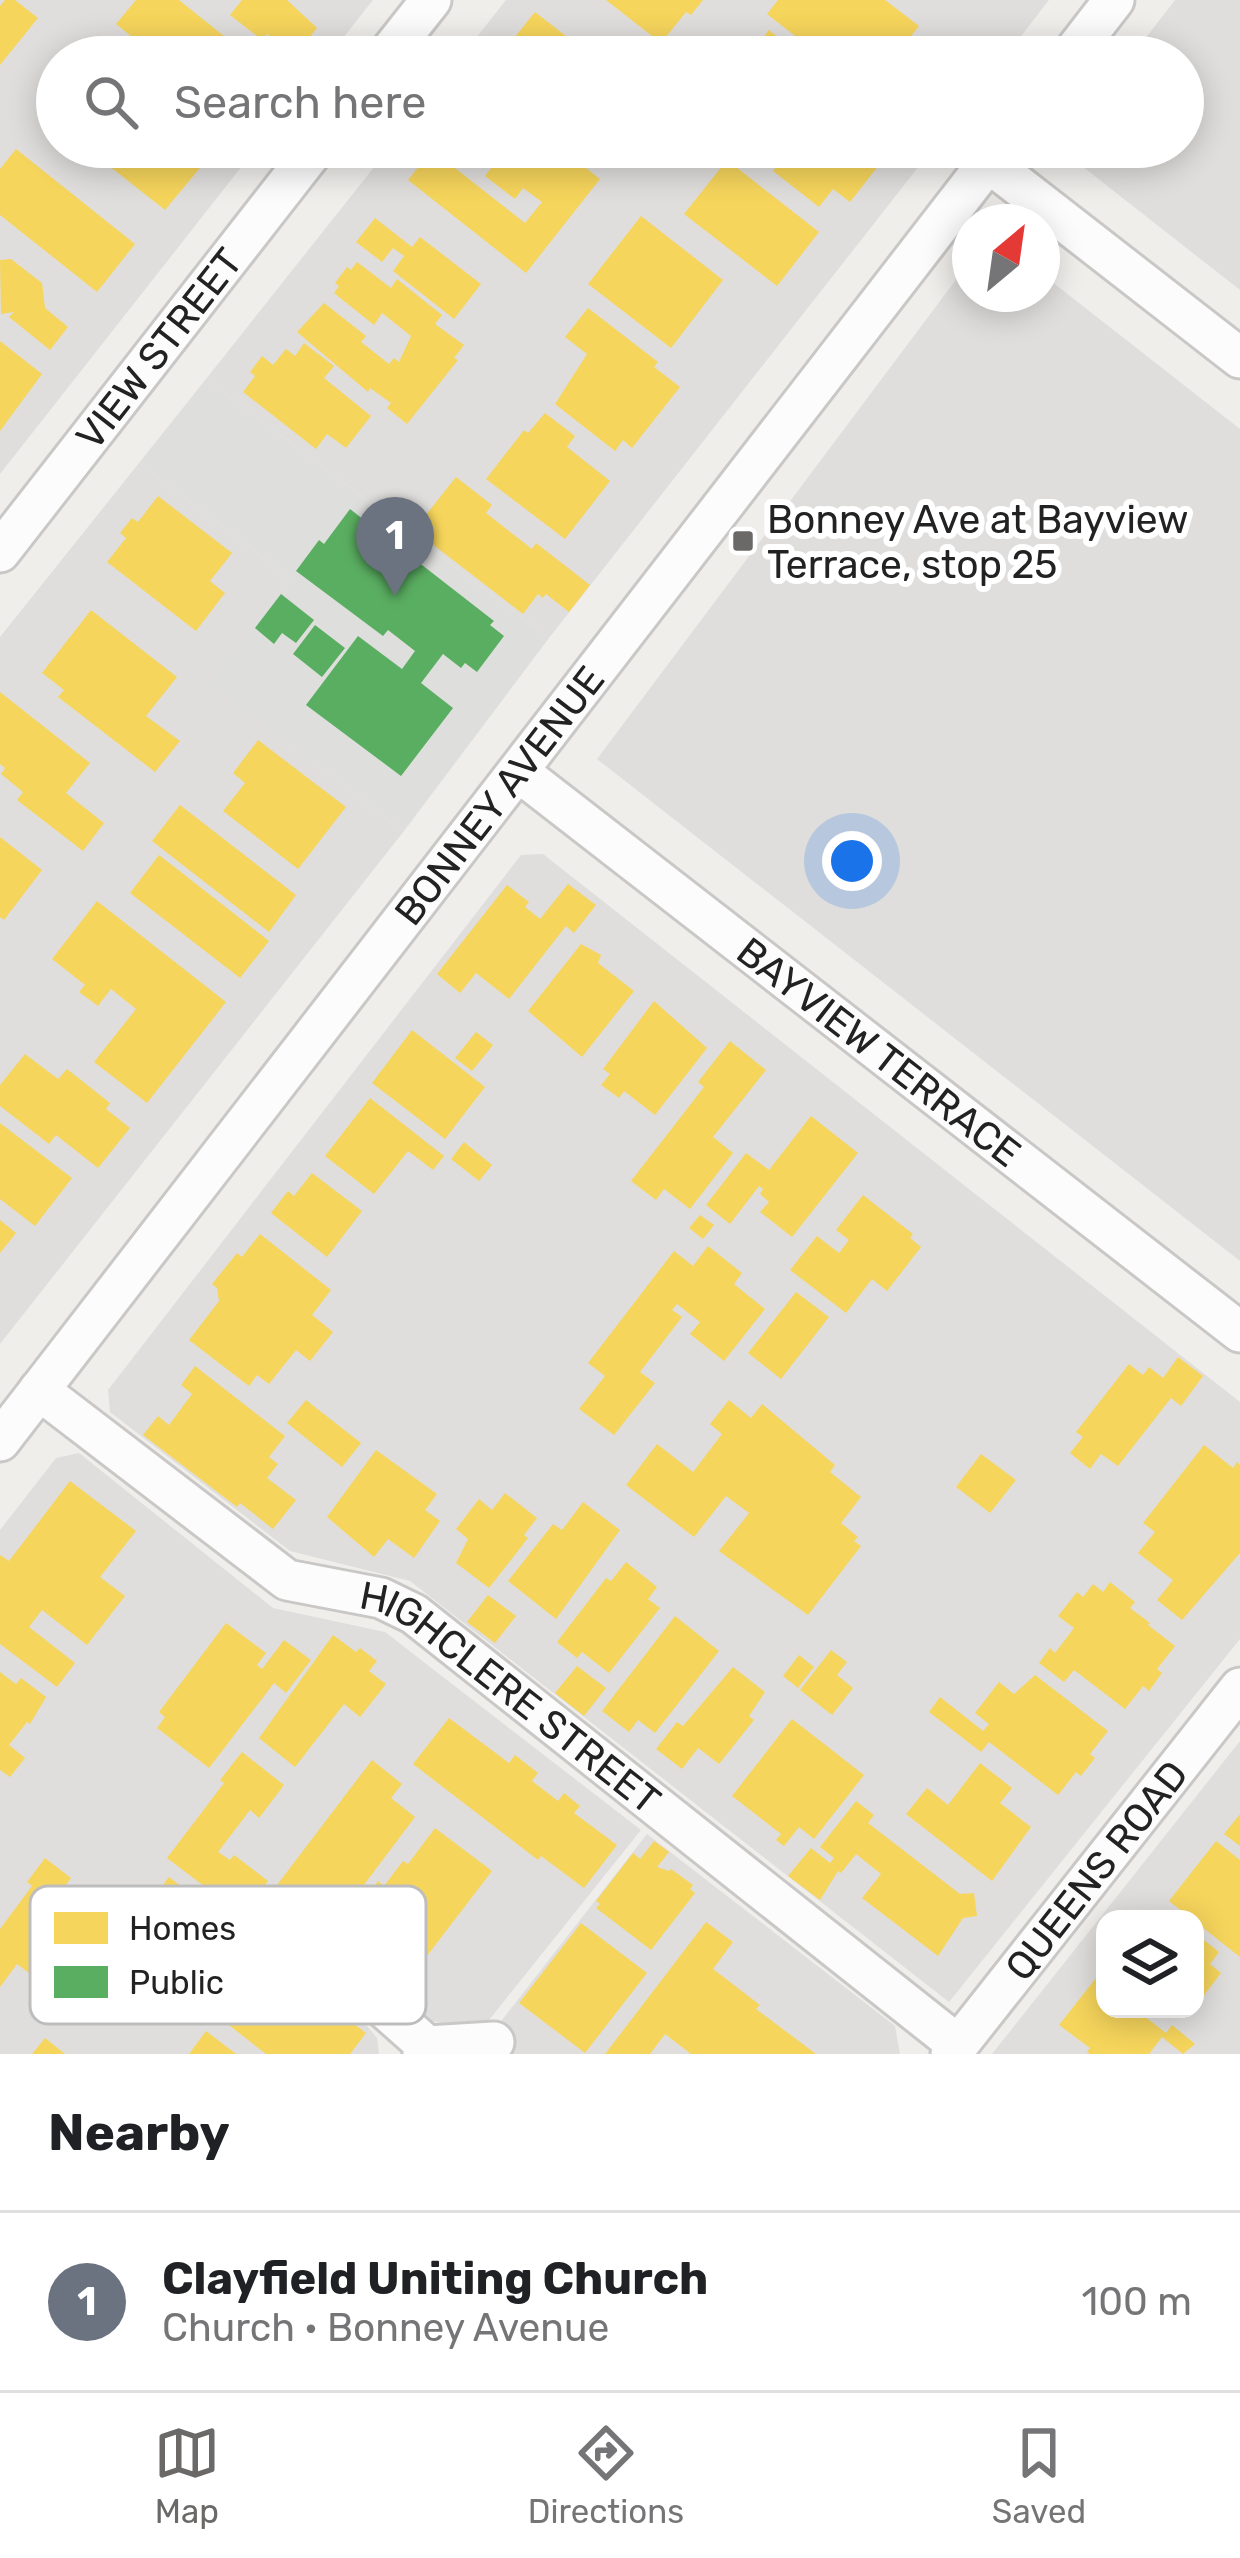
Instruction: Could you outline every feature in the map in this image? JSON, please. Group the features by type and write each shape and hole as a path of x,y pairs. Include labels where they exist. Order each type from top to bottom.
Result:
{"street":[{"path":"403,36 431,0"},
{"path":"1086,36 1114,0"},
{"name":"VIEW STREET","path":"0,551 300,168"},
{"name":"BONNEY AVENUE","path":"4,1428 39,1390 984,168"},
{"path":"1010,168 1240,358"},
{"name":"BAYVIEW TERRACE","path":"519,772 1240,1332"},
{"name":"HIGHCLERE STREET","path":"39,1390 287,1580 381,1598 414,1614 955,2050"},
{"name":"QUEENS ROAD","path":"955,2050 1240,1688"},
{"path":"398,2024 425,2050 494,2042"}],"shaded area":[{"path":"0,0 373,0 345,36 36,36 36,168 240,168 0,474"},
{"path":"506,0 1049,0 1021,36 478,36"},
{"path":"1175,0 1240,0 1240,290 1084,168 1204,168 1204,36 1147,36"},
{"path":"373,168 918,168 549,638 206,379"},
{"path":"952,285 952,312 1060,312 1060,288 1240,429 1240,1261 597,759"},
{"path":"206,379 549,638 404,831 210,684 290,578 139,463"},
{"path":"139,463 290,578 211,684 404,831 0,1344 0,637"},
{"path":"543,854 1240,1402 1240,1639 949,2002 410,1581 290,1551 110,1412 108,1390 521,855"},
{"path":"79,1453 273,1608 385,1632 641,1830 489,2020 452,2025 426,2016 426,1886 30,1886 30,2024 364,2024 377,2038 379,2054 0,2054 0,1530 56,1458"},
{"path":"1240,1741 1240,2054 992,2054 1096,1923 1096,2018 1204,2018 1204,1910 1106,1910"},
{"path":"647,1834 895,2026 900,2054 502,2054 502,2020"}],"building: Homes":[{"path":"5,0 15,0 38,18 0,65 0,6"},
{"path":"136,0 179,0 224,36 131,36 116,24"},
{"path":"242,0 287,0 317,28 311,36 257,36 230,15"},
{"path":"606,0 703,0 667,36 652,36"},
{"path":"778,0 885,0 919,26 911,36 795,36 767,14"},
{"path":"535,12 566,36 516,36"},
{"path":"16,149 135,244 97,292 0,215 0,169"},
{"path":"112,168 200,168 165,210"},
{"path":"418,168 455,168 525,223 542,202 523,188 515,199 485,176 491,168 586,168 600,179 526,273 408,180"},
{"path":"721,168 737,168 819,232 777,286 684,214"},
{"path":"877,168 850,202 833,189 819,207 773,171"},
{"path":"641,216 723,280 671,348 588,284"},
{"path":"375,218 412,247 420,237 481,284 454,319 393,271 404,256 393,248 382,262 356,242"},
{"path":"11,259 42,283 45,308 68,327 50,350 9,317 14,312 1,314 0,260"},
{"path":"357,262 391,288 397,279 442,315 435,324 464,345 454,358 458,360 407,424 387,408 391,403 370,388 368,392 297,332 324,303 366,336 361,342 389,364 394,358 399,362 411,336 382,313 374,325 334,293 339,286 335,283"},
{"path":"588,308 658,362 654,367 680,387 632,448 623,440 615,451 555,404 587,354 565,337"},
{"path":"0,341 42,374 0,431"},
{"path":"304,343 334,366 324,378 371,416 346,448 327,434 316,449 243,392 262,356 273,365 286,349 295,356"},
{"path":"545,413 575,436 567,447 610,481 565,539 486,479 524,430 528,433"},
{"path":"456,477 492,505 486,513 532,549 536,543 590,585 569,612 546,594 543,598 538,594 523,614 414,530"},
{"path":"158,496 232,553 210,581 225,593 196,631 107,562 126,538 120,533 132,518 138,522"},
{"path":"91,610 177,677 146,716 180,741 155,772 58,697 64,690 42,673"},
{"path":"0,692 90,763 66,793 104,823 83,851 17,800 23,792 1,774 5,768 0,764"},
{"path":"258,740 346,807 298,869 223,811 245,783 233,773"},
{"path":"180,805 296,895 269,932 152,841"},
{"path":"0,837 42,870 4,920 0,917"},
{"path":"159,855 269,941 240,978 130,893"},
{"path":"568,884 596,905 574,933 566,926 509,999 476,973 460,993 437,974 507,885 529,902 525,907 540,919"},
{"path":"97,901 226,1002 147,1103 94,1062 136,1009 111,989 98,1006 79,992 85,985 52,959"},
{"path":"581,944 601,955 598,963 634,991 582,1057 528,1011"},
{"path":"654,1001 707,1048 655,1115 624,1091 619,1098 601,1085 610,1074 603,1069"},
{"path":"412,1030 485,1087 445,1139 372,1083"},
{"path":"476,1032 493,1045 472,1071 455,1058"},
{"path":"730,1041 766,1070 713,1137 733,1153 690,1209 664,1189 656,1200 631,1181 704,1087 698,1082"},
{"path":"25,1054 58,1079 67,1069 110,1103 106,1109 130,1128 98,1168 56,1135 49,1144 0,1106 0,1085"},
{"path":"370,1098 444,1156 433,1170 408,1151 374,1194 325,1156"},
{"path":"811,1116 858,1153 792,1237 760,1212 769,1202 759,1186 730,1224 706,1205 746,1153 769,1170"},
{"path":"0,1123 72,1178 35,1226 0,1199"},
{"path":"464,1142 492,1165 479,1181 451,1159"},
{"path":"312,1173 362,1211 327,1257 271,1213 288,1191 294,1196"},
{"path":"863,1195 913,1234 910,1238 921,1247 887,1291 872,1279 846,1313 790,1270 817,1236 839,1253 849,1240 836,1230"},
{"path":"700,1215 714,1225 703,1239 689,1228"},
{"path":"0,1220 16,1233 0,1253"},
{"path":"260,1234 331,1290 312,1315 333,1332 310,1361 296,1350 269,1384 257,1375 249,1386 189,1340 219,1301 212,1284"},
{"path":"708,1246 742,1273 734,1284 765,1309 724,1361 690,1334 700,1322 677,1304 672,1310 682,1317 640,1372 655,1383 614,1435 579,1409 605,1376 588,1363 674,1251 693,1266"},
{"path":"796,1292 829,1317 781,1379 748,1353"},
{"path":"1178,1357 1203,1376 1181,1406 1171,1398 1118,1466 1101,1454 1090,1469 1070,1453 1083,1437 1076,1432 1129,1364 1143,1375 1149,1367 1163,1378"},
{"path":"195,1366 285,1436 269,1457 278,1464 267,1478 296,1500 273,1529 143,1435 158,1416 169,1425 192,1394 181,1385"},
{"path":"306,1400 361,1443 342,1467 287,1423"},
{"path":"729,1400 751,1418 762,1404 835,1465 830,1472 861,1497 841,1523 858,1537 854,1541 861,1546 808,1615 719,1551 749,1513 726,1496 694,1537 626,1485 657,1444 693,1472 722,1434 710,1424"},
{"path":"1204,1445 1233,1468 1237,1462 1240,1465 1240,1553 1182,1620 1157,1600 1173,1580 1138,1553 1155,1532 1143,1523"},
{"path":"376,1450 437,1494 425,1510 440,1521 414,1558 388,1539 374,1557 327,1517"},
{"path":"981,1454 1016,1480 990,1513 956,1487"},
{"path":"70,1481 136,1531 100,1577 125,1596 87,1645 42,1610 29,1627 75,1663 57,1687 0,1644 0,1555 9,1561"},
{"path":"505,1493 537,1518 524,1535 528,1538 489,1588 456,1563 468,1539 456,1529 479,1499 492,1510"},
{"path":"583,1502 620,1530 556,1619 508,1581 553,1524 562,1530"},
{"path":"626,1562 657,1587 648,1599 660,1608 609,1673 582,1652 577,1658 557,1642 606,1578 611,1581"},
{"path":"1110,1582 1135,1602 1130,1608 1175,1646 1157,1669 1162,1673 1149,1691 1143,1686 1125,1709 1074,1670 1064,1682 1039,1663 1050,1648 1055,1653 1074,1628 1058,1616 1077,1592 1083,1597 1093,1584 1103,1592"},
{"path":"488,1595 516,1616 495,1643 467,1622"},
{"path":"675,1616 719,1651 655,1733 638,1720 629,1732 602,1711"},
{"path":"226,1623 266,1653 257,1665 262,1669 284,1640 311,1660 286,1693 274,1683 209,1768 157,1728 165,1717 159,1712"},
{"path":"333,1635 377,1661 369,1671 386,1684 360,1717 344,1704 295,1767 259,1738"},
{"path":"831,1650 847,1662 837,1675 853,1688 832,1715 800,1690"},
{"path":"799,1655 814,1667 798,1688 783,1676"},
{"path":"577,1666 606,1688 584,1716 555,1693"},
{"path":"733,1667 765,1692 749,1716 754,1720 719,1764 698,1748 682,1769 656,1749 677,1722 683,1726"},
{"path":"0,1672 16,1684 21,1678 46,1697 30,1724 9,1745 25,1758 10,1777 0,1770"},
{"path":"1035,1675 1108,1731 1090,1754 1095,1758 1081,1776 1076,1772 1058,1795 989,1742 981,1752 929,1712 940,1697 983,1731 989,1724 975,1713 999,1682 1014,1694"},
{"path":"449,1718 509,1763 515,1755 538,1773 532,1781 558,1801 564,1793 580,1806 574,1813 617,1845 584,1888 541,1856 538,1860 413,1764"},
{"path":"792,1719 864,1775 814,1839 799,1827 784,1846 776,1840 781,1834 732,1796"},
{"path":"242,1752 284,1785 259,1818 250,1810 218,1852 230,1860 234,1855 268,1881 264,1886 204,1886 167,1858 224,1783 220,1780"},
{"path":"372,1760 402,1784 391,1798 415,1817 363,1886 277,1885"},
{"path":"980,1763 1012,1788 1000,1803 1031,1827 992,1881 906,1814 927,1788 948,1805"},
{"path":"856,1801 874,1815 868,1823 960,1894 974,1893 977,1916 963,1918 938,1956 862,1898 881,1874 856,1854 838,1871 820,1900 788,1876 811,1848 830,1863 834,1858 820,1847"},
{"path":"1240,1814 1240,1846 1224,1834"},
{"path":"435,1828 492,1871 426,1957 426,1886 384,1886 403,1861 408,1864"},
{"path":"654,1841 669,1852 657,1867 671,1869 693,1885 690,1889 695,1893 651,1950 596,1908 600,1904 596,1901 633,1853 640,1859"},
{"path":"1216,1841 1240,1860 1240,1957 1204,1929 1204,1910 1180,1910 1169,1901"},
{"path":"45,1858 71,1878 65,1886 27,1882"},
{"path":"30,1889 30,1974 17,1964 0,1987 0,1929"},
{"path":"706,1922 733,1942 713,1969 816,2054 691,2054 665,2034 650,2054 605,2054"},
{"path":"581,1923 647,1973 585,2053 519,2003"},
{"path":"1204,1940 1219,1952 1210,1964 1221,1973 1204,1995"},
{"path":"1096,1978 1096,2018 1147,2018 1166,2033 1172,2025 1195,2044 1183,2054 1162,2037 1149,2054 1090,2054 1090,2048 1059,2025"},
{"path":"228,2024 354,2024 366,2033 350,2054 266,2054"},
{"path":"206,2031 236,2054 189,2054"},
{"path":"45,2038 65,2054 32,2054"}],"building: Public":[{"path":"350,509 494,621 490,625 504,636 477,672 465,663 461,668 443,654 421,683 453,708 401,776 306,705 358,636 402,669 415,651 388,630 383,636 296,571"},
{"path":"281,594 314,620 296,643 282,633 274,644 255,628"},
{"path":"315,625 345,648 322,677 293,654"}],"place":[{"name":"Bonney Ave at Bayview Terrace, stop 25","path":"743,541"},
{"name":"Clayfield Uniting Church","path":"395,596"}]}
